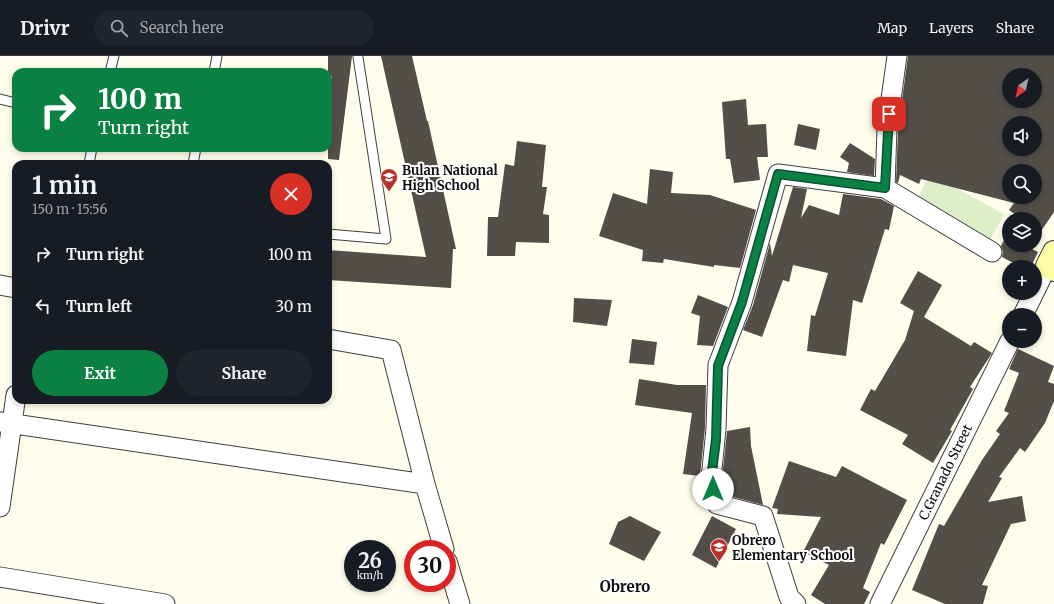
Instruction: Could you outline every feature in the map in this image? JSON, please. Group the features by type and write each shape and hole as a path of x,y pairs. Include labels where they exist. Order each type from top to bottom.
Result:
{"street":[{"path":"885,188 887,128 896,56"},
{"path":"796,604 789,597 763,516 717,504 711,479 716,436 718,366 742,302 778,174 885,188 992,252"},
{"path":"1042,280 1052,263"},
{"path":"0,285 12,287"},
{"path":"332,340 391,350 425,484 441,540"},
{"name":"C.Granado Street","path":"880,604 1007,348"},
{"path":"0,507 6,423 13,404"},
{"path":"6,423 425,484"},
{"path":"0,577 165,604"},
{"path":"456,590 460,604"}],"lane":[{"path":"111,68 114,56"},
{"path":"215,68 217,56"},
{"path":"332,234 386,239 358,57"},
{"path":"0,100 12,102"}],"green space":[{"path":"930,174 1002,213 1002,218 987,246 913,206"}],"building":[{"path":"328,56 352,56 339,160 328,159 328,152 332,152 332,68 328,68"},
{"path":"381,56 412,56 456,249 453,249 451,288 332,280 332,250 426,257"},
{"path":"908,56 1054,56 1054,212 1042,230 1042,212 1012,212 1009,210 1013,204 1042,204 1042,164 1002,164 1002,200 921,179 919,184 900,175 898,183 896,182 898,129"},
{"path":"746,99 748,125 766,124 768,157 757,157 760,180 734,183 730,159 726,159 722,102"},
{"path":"798,124 820,129 816,150 794,145"},
{"path":"517,141 546,145 542,187 547,187 543,214 549,215 549,243 516,242 515,256 487,256 488,217 498,217 505,164 514,166"},
{"path":"850,143 875,159 874,176 847,172 849,163 840,157"},
{"path":"650,169 673,172 671,193 710,195 756,210 740,268 714,265 714,267 664,259 663,263 642,261 643,250 599,236 613,193 647,204"},
{"path":"793,187 807,189 801,218 809,205 839,215 843,194 881,199 894,206 889,230 885,229 862,303 853,300 846,356 807,351 811,315 815,316 828,273 793,265 789,282 783,280 762,337 743,330 753,305 770,243 772,256"},
{"path":"1003,252 1038,252 1034,260 1008,260 1002,257"},
{"path":"918,271 942,285 924,317 971,346 974,342 992,353 970,387 973,389 950,430 952,431 933,463 902,444 908,435 860,410 871,389 875,391 905,340 914,311 900,303"},
{"path":"698,295 728,307 713,346 697,345 700,316 691,313"},
{"path":"574,298 612,300 607,326 573,322"},
{"path":"632,339 657,342 654,365 629,363"},
{"path":"1018,349 1054,366 1048,382 1054,384 1054,401 1045,423 1025,452 1020,448 999,477 1002,478 988,502 1022,496 1026,521 1011,524 982,585 988,586 983,604 945,604 912,590 939,524 944,526 982,460 1000,434 996,431 1009,413 1004,411 1019,373 1009,369"},
{"path":"639,379 677,385 706,385 705,428 700,476 683,474 692,413 635,405"},
{"path":"750,427 751,446 763,505 726,495 722,478 727,431"},
{"path":"789,461 836,477 842,466 907,500 884,545 881,543 863,588 870,592 864,604 825,604 811,595 829,565 803,552 821,517 777,514 778,509 772,508"},
{"path":"630,516 661,532 644,561 609,544 618,522"},
{"path":"712,516 736,529 716,568 692,555"}],"place":[{"name":"Bulan National High School","path":"389,192"},
{"name":"Obrero Elementary School","path":"719,562"}],"district":[{"name":"Obrero","path":"625,587"}],"route":[{"path":"713,489 711,479 716,440 718,366 742,302 778,174 885,188 887,128 889,114"}]}
